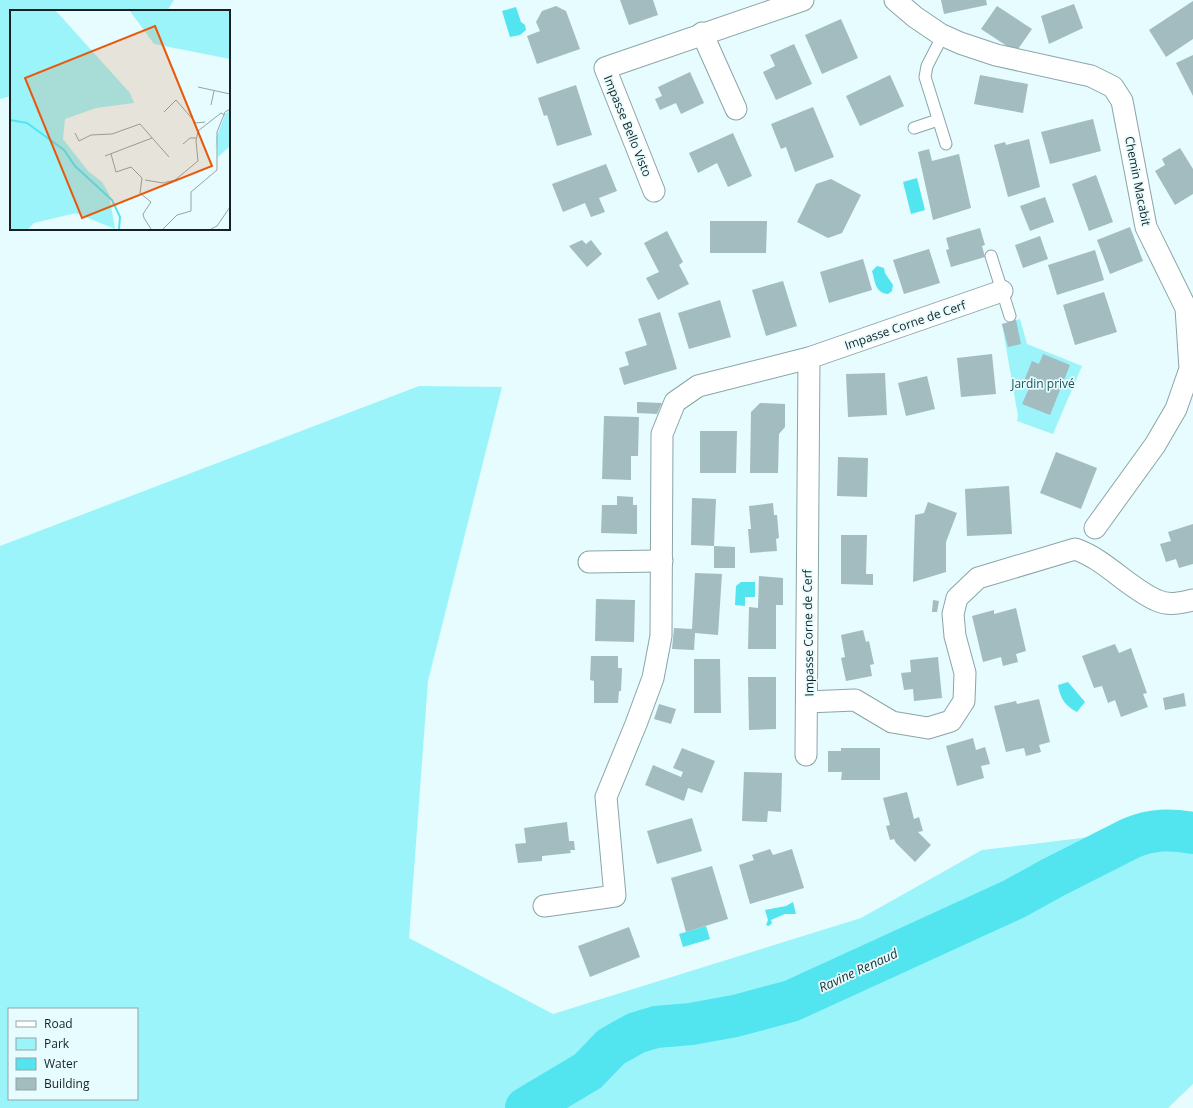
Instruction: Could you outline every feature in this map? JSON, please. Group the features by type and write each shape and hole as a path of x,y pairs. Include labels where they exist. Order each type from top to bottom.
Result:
{"street":[{"name":"Impasse Bello Visto","path":"654,191 605,68 702,33 803,0"},
{"name":"Chemin Macabit","path":"895,0 915,17 943,35 960,43 996,55 1091,76 1113,87 1122,101 1146,227 1186,308 1190,369 1176,409 1155,445 1095,528"},
{"path":"702,33 736,109"},
{"name":"Impasse Corne de Cerf","path":"544,906 614,896 606,797 653,678 662,636 662,434 675,402 698,386 809,358 1002,291"},
{"name":"Impasse Corne de Cerf","path":"809,358 807,702 855,700 892,722 928,728 951,721 964,701 965,673 956,636 953,614 957,598 978,578 1075,549 1088,553 1118,576 1157,601 1177,604 1193,600"},
{"path":"589,562 662,561"},
{"path":"806,755 807,702"}],"lane":[{"path":"943,35 926,66 925,77 946,144"},
{"path":"914,128 938,120"},
{"path":"992,256 1010,316"}],"green space":[{"path":"0,0 174,0 168,10 10,10 10,96 0,99"},
{"name":"Jardin privé","path":"1020,319 1027,344 1082,366 1053,434 1017,421 1018,416 1002,324"},
{"path":"419,386 502,387 428,681 409,938 553,1014 861,918 982,850 1098,836 1193,850 1193,1084 1168,1108 0,1108 0,546"}],"water":[{"path":"516,7 521,22 525,25 526,30 520,35 510,37 502,11"},
{"path":"917,178 925,210 911,214 903,182"},
{"path":"877,266 884,268 885,273 893,285 892,291 888,294 880,291 876,286 872,271"},
{"path":"741,582 755,582 755,597 745,597 745,606 735,605 736,586"},
{"path":"1068,682 1085,702 1077,712 1066,704 1060,694 1058,685"},
{"path":"793,902 796,914 785,914 771,920 772,923 769,926 766,925 768,920 765,910 786,906"},
{"path":"706,926 710,939 683,947 679,934"}],"building":[{"path":"620,0 653,0 658,15 629,25"},
{"path":"941,0 986,0 987,5 944,14"},
{"path":"1193,1 1193,39 1166,57 1149,30"},
{"path":"1074,4 1083,28 1049,44 1041,16"},
{"path":"556,6 566,11 580,49 537,64 527,36 540,31 536,22 542,11"},
{"path":"997,6 1032,29 1016,52 981,29"},
{"path":"841,19 858,58 822,74 805,35"},
{"path":"794,44 812,84 776,100 763,72 775,66 770,55"},
{"path":"1193,55 1193,96 1176,63"},
{"path":"690,72 704,103 681,114 676,103 660,110 655,99 662,96 658,87"},
{"path":"890,75 904,106 860,126 846,96"},
{"path":"980,75 1028,84 1023,113 974,104"},
{"path":"576,85 592,135 557,146 547,115 544,116 538,98"},
{"path":"813,107 834,157 795,172 786,147 781,149 771,124"},
{"path":"1093,119 1101,151 1050,164 1041,132"},
{"path":"733,133 752,176 728,187 717,163 698,173 689,153"},
{"path":"1029,139 1040,187 1008,197 994,145 1005,142 1006,145"},
{"path":"1180,148 1193,169 1193,194 1175,205 1155,171 1165,165 1162,159"},
{"path":"929,149 932,161 959,154 971,208 933,220 918,152"},
{"path":"606,164 617,191 599,198 605,212 591,217 585,203 563,212 552,184"},
{"path":"1096,175 1113,222 1089,231 1072,184"},
{"path":"831,179 861,195 842,233 828,238 797,222 816,184"},
{"path":"1045,197 1054,222 1030,231 1020,206"},
{"path":"710,221 767,221 766,253 710,253"},
{"path":"1130,227 1143,261 1110,274 1097,240"},
{"path":"980,228 985,245 982,246 985,257 951,267 946,250 949,249 946,238"},
{"path":"667,231 683,262 679,265 689,284 658,300 646,278 659,272 644,243"},
{"path":"1040,236 1048,259 1023,268 1015,245"},
{"path":"582,240 586,244 591,240 602,254 587,267 569,246"},
{"path":"929,249 940,283 904,294 893,260"},
{"path":"1095,250 1104,280 1057,295 1048,265"},
{"path":"863,259 872,290 829,303 820,272"},
{"path":"783,281 797,326 766,336 752,290"},
{"path":"1104,292 1117,332 1075,345 1063,305"},
{"path":"720,300 731,337 689,349 678,313"},
{"path":"660,312 677,369 624,385 619,368 629,365 625,352 647,345 638,319"},
{"path":"1016,320 1021,344 1008,347 1002,324"},
{"path":"992,354 996,394 961,397 957,358"},
{"path":"1043,354 1070,365 1050,415 1022,404 1031,384 1024,381 1032,361 1039,364"},
{"path":"885,373 887,415 848,417 846,374"},
{"path":"927,376 935,409 906,416 898,383"},
{"path":"637,402 662,403 657,414 637,413"},
{"path":"760,403 785,404 785,427 779,434 778,473 750,473 751,412"},
{"path":"604,416 639,417 638,456 631,456 631,480 602,479"},
{"path":"700,431 737,431 736,473 700,473"},
{"path":"1056,452 1097,468 1081,509 1040,493"},
{"path":"838,457 868,458 867,497 837,496"},
{"path":"1009,486 1012,534 967,536 965,489"},
{"path":"617,496 633,497 633,505 637,505 637,534 601,533 602,505 617,505"},
{"path":"692,498 716,499 714,546 691,545"},
{"path":"928,502 957,513 946,542 946,572 913,582 915,515 924,513"},
{"path":"773,503 774,515 777,515 779,538 776,539 777,551 750,553 748,529 751,529 749,506"},
{"path":"1193,524 1193,564 1179,568 1176,559 1166,562 1160,544 1171,541 1168,532"},
{"path":"841,535 867,535 866,574 873,574 873,585 841,584"},
{"path":"714,546 735,547 735,568 714,568"},
{"path":"695,573 722,574 718,635 695,633 694,650 672,649 674,628 692,629"},
{"path":"759,576 783,578 783,605 776,605 776,649 748,649 749,607 758,608"},
{"path":"596,599 635,600 634,642 595,641"},
{"path":"933,600 939,601 937,612 932,612"},
{"path":"1016,608 1026,651 1016,654 1018,662 1003,666 1001,657 983,662 972,616 994,610 994,614"},
{"path":"863,630 866,642 869,641 874,664 870,665 872,676 846,681 841,658 845,657 841,635"},
{"path":"1115,644 1119,653 1131,648 1147,693 1143,694 1148,707 1121,717 1115,700 1108,703 1102,686 1094,688 1082,656"},
{"path":"591,656 618,656 618,668 622,668 621,691 619,691 618,703 594,703 594,681 590,680"},
{"path":"938,657 942,698 914,701 913,689 904,690 901,673 911,672 910,660"},
{"path":"694,659 720,659 721,713 694,713"},
{"path":"748,677 776,677 776,729 749,730"},
{"path":"1184,693 1186,706 1165,710 1163,698"},
{"path":"1039,699 1050,742 1039,745 1041,752 1026,756 1024,748 1006,752 994,706 1016,701 1017,704"},
{"path":"659,704 676,709 671,724 654,719"},
{"path":"973,738 976,750 985,747 990,764 981,766 984,778 957,786 946,746"},
{"path":"682,748 715,761 702,793 688,788 684,801 645,785 653,765 681,777 683,772 673,768"},
{"path":"841,748 880,748 880,780 841,780 842,772 828,772 828,751 841,751"},
{"path":"744,772 782,773 781,812 768,811 767,822 742,821"},
{"path":"907,792 914,819 919,817 923,831 918,832 931,845 915,862 896,843 894,839 890,840 886,826 890,825 883,798"},
{"path":"692,818 702,851 657,864 647,831"},
{"path":"567,822 569,841 574,841 575,850 570,850 571,853 542,856 542,861 518,863 515,844 526,843 524,828"},
{"path":"770,849 773,855 792,849 804,888 750,904 739,865 754,860 752,855"},
{"path":"712,866 728,919 686,932 671,878"},
{"path":"629,927 640,957 590,977 578,946"}],"waterway":[{"name":"Ravine Renaud","path":"526,1108 588,1071 611,1047 636,1033 656,1027 691,1024 735,1016 791,1001 1014,899 1131,838 1154,831 1193,833"}]}
